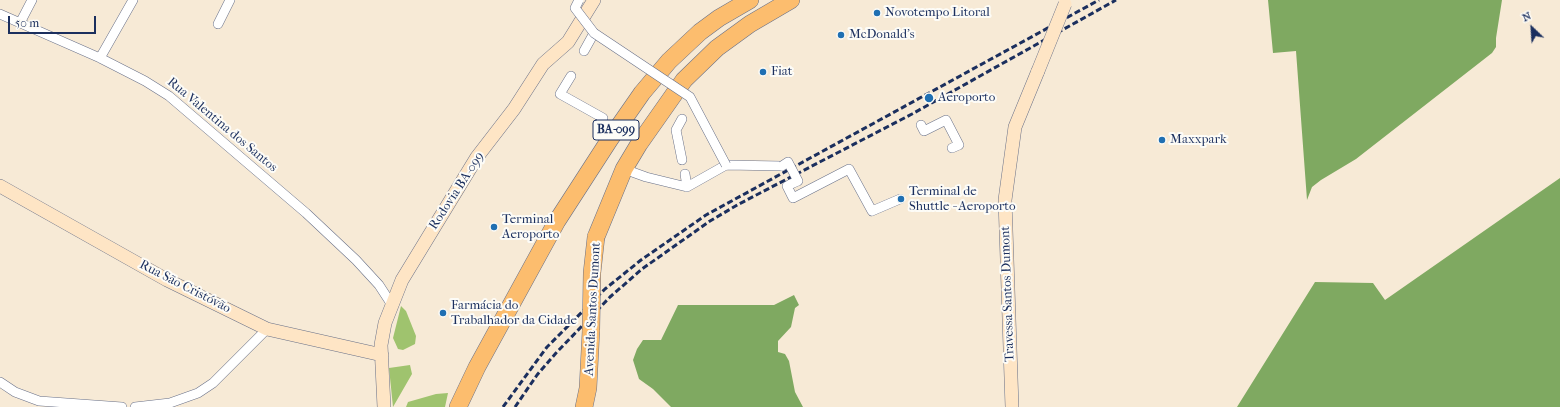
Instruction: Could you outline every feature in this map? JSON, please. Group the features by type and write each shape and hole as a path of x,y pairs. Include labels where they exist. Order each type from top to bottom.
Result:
{"highway":[{"name":"BA-099","path":"458,407 557,221 610,139 638,99 660,71 682,48 719,18 750,0"},
{"name":"Avenida Santos Dumont","path":"584,407 588,388 592,273 596,237 624,169 661,113 695,68 717,48 750,24 791,0"}],"main road":[{"name":"Rodovia BA-099","path":"384,407 381,345 385,323 410,265 477,157 514,109 543,64 562,49 571,39 594,0"},
{"name":"Travessa Santos Dumont","path":"1012,407 1005,200 1015,127 1066,2"},
{"name":"Rua São Cristóvão","path":"0,186 167,280 267,328 382,355"}],"street":[{"path":"20,23 32,0"},
{"path":"100,58 133,0"},
{"path":"218,24 230,0"},
{"path":"579,0 575,8 594,33 690,97 726,165"},
{"name":"Rua Valentina dos Santos","path":"0,14 100,58 145,81 183,107 306,213 356,260 379,285 392,305"},
{"path":"584,50 594,33"},
{"path":"571,76 560,94 603,118"},
{"path":"682,119 676,130 682,160"},
{"path":"921,125 924,131 946,120 959,145 952,148"},
{"path":"624,169 646,177 687,187 726,165 782,166 788,162 798,181 787,186 793,198 849,169 872,212 900,199"},
{"path":"685,174 687,187"},
{"path":"135,407 170,404 198,393 213,383 267,328"},
{"path":"0,382 21,395 39,401 122,407"}],"green space":[{"path":"1268,0 1502,0 1496,47 1492,53 1356,159 1312,187 1307,200 1296,51 1273,53"},
{"path":"1560,178 1560,407 1237,407 1315,282 1373,283 1385,300"},
{"path":"794,295 799,305 795,308 791,327 778,341 778,352 785,354 789,361 795,392 803,407 671,407 653,389 639,379 633,360 637,349 643,340 661,340 678,305 774,305"},
{"path":"401,306 406,311 416,336 415,344 403,350 398,349 393,338"},
{"path":"410,365 412,374 393,407 389,368"},
{"path":"448,393 445,407 406,407 408,402 436,394"}],"railway":[{"path":"503,407 547,347 605,289 641,260 706,215 1099,0"},
{"path":"515,407 537,375 610,297 642,269 710,221 739,204 912,114 1116,0"}],"place":[{"name":"Novotempo Litoral","path":"877,13"},
{"name":"McDonald's","path":"841,35"},
{"name":"Fiat","path":"763,72"},
{"name":"Aeroporto","path":"929,98"},
{"name":"Maxxpark","path":"1162,140"},
{"name":"Terminal de Shuttle - Aeroporto","path":"901,199"},
{"name":"Terminal Aeroporto","path":"494,227"},
{"name":"Farmácia do Trabalhador da Cidade","path":"443,313"}]}
